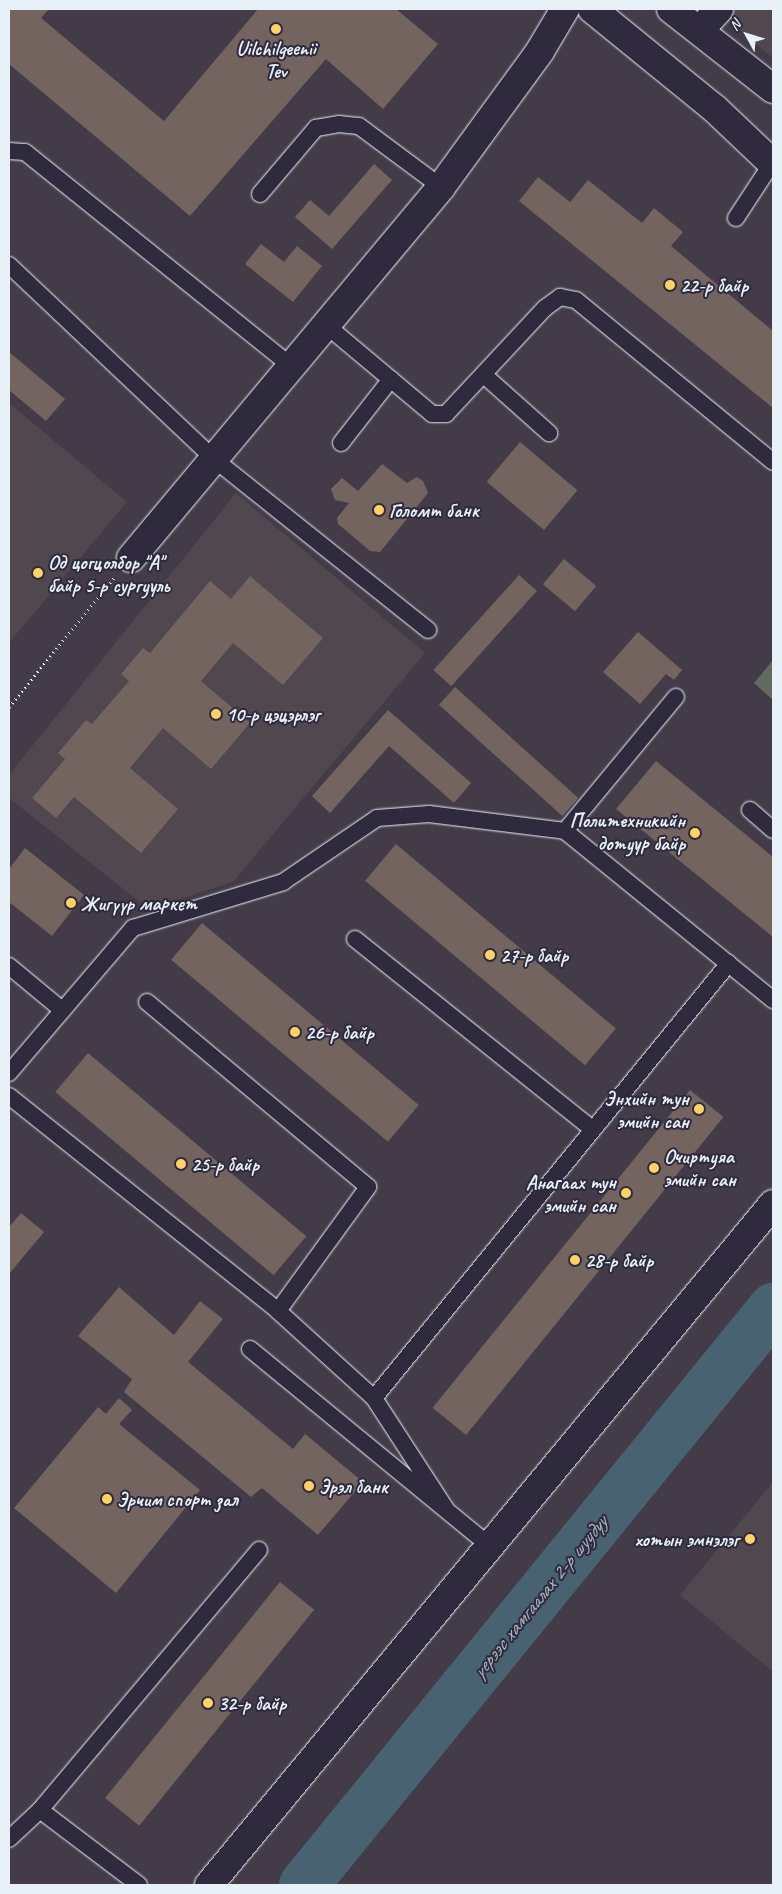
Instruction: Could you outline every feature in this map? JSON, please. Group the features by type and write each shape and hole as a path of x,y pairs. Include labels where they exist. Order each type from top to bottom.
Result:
{"main road":[{"path":"131,558 441,188 540,51 565,9"},
{"path":"592,9 714,108 773,163"},
{"path":"671,9 773,89"},
{"path":"210,1885 773,1204"}],"lane":[{"path":"260,194 316,128 339,124 359,126 441,188"},
{"path":"9,151 25,152 291,366"},
{"path":"736,218 773,163"},
{"path":"9,265 214,459 428,630"},
{"path":"326,324 432,414 446,414 485,376 545,308 560,297 576,300 773,462"},
{"path":"485,376 549,433"},
{"path":"341,443 391,379"},
{"path":"565,831 676,696"},
{"path":"750,810 773,830"},
{"path":"9,1073 132,928 284,882 378,818 429,814 565,831 773,1000"},
{"path":"355,939 592,1129"},
{"path":"374,1398 728,963"},
{"path":"9,966 62,1010"},
{"path":"147,1002 368,1187 278,1312"},
{"path":"9,1096 278,1312 374,1398 446,1509"},
{"path":"250,1349 490,1546"},
{"path":"11,1832 40,1810 259,1550"},
{"path":"40,1810 139,1885"}],"path":[{"path":"9,707 131,558"}],"shaded area":[{"path":"717,9 773,9 773,58 751,40"},
{"name":"Од цогцолбор \"А\" байр 5-р сургууль","path":"9,403 127,502 9,643"},
{"name":"10-р цэцэрлэг","path":"236,493 425,653 233,882 164,904 141,903 9,798 9,775"},
{"name":"хотын эмнэлэг","path":"773,1482 773,1672 680,1595"}],"green space":[{"path":"773,660 773,700 754,683"}],"building":[{"path":"9,9 49,9 41,18 164,121 258,9 396,9 438,44 383,109 326,59 190,216 9,64"},
{"path":"374,164 392,180 332,249 295,217 310,200 329,216"},
{"name":"22-р байр","path":"538,177 570,202 588,180 642,223 654,208 683,232 671,246 773,331 773,408 519,201"},
{"path":"261,244 284,262 297,246 322,266 293,302 245,264"},
{"path":"9,352 65,399 46,421 9,390"},
{"path":"520,442 577,490 544,530 487,482"},
{"name":"Голомт банк","path":"382,464 407,483 417,477 423,481 428,493 380,552 370,551 338,524 337,518 349,503 335,500 331,489 342,478 358,491"},
{"path":"564,559 596,586 575,611 543,584"},
{"path":"519,575 537,591 451,686 433,670"},
{"name":"10-р цэцэрлэг","path":"250,576 323,638 283,685 233,643 201,681 250,723 211,769 163,728 130,768 178,809 141,853 74,797 56,818 32,798 65,759 58,753 86,720 92,724 129,681 121,674 143,648 150,653 210,581 231,599"},
{"path":"638,632 682,670 674,680 666,674 640,704 603,672"},
{"path":"455,687 578,798 562,816 439,705"},
{"path":"388,710 471,783 454,803 389,746 330,813 312,796"},
{"name":"Политехникийн дотуур байр","path":"656,761 773,857 773,937 616,809"},
{"name":"27-р байр","path":"396,844 616,1028 585,1065 365,881"},
{"path":"25,848 84,895 52,936 9,902 9,869"},
{"name":"26-р байр","path":"202,923 419,1105 388,1142 171,960"},
{"name":"25-р байр","path":"88,1053 306,1236 274,1275 55,1092"},
{"name":"28-р байр","path":"690,1090 723,1117 466,1435 433,1408"},
{"path":"21,1213 44,1232 9,1274 9,1227"},
{"path":"119,1287 174,1335 200,1301 223,1319 188,1362 293,1449 305,1434 363,1482 318,1535 262,1488 251,1497 124,1392 132,1379 78,1336"},
{"name":"Эрчим спорт зал","path":"119,1398 132,1410 119,1424 200,1490 116,1593 14,1508 98,1407 106,1414"},
{"name":"32-р байр","path":"280,1582 314,1610 139,1826 105,1798"}],"waterway":[{"name":"үерээс хамгаалах 2-р шуудуу","path":"304,1885 773,1308"}],"place":[{"name":"Uilchilgeenii Tev","path":"276,29"},
{"name":"22-р байр","path":"670,285"},
{"name":"Голомт банк","path":"379,510"},
{"name":"Од цогцолбор \"А\" байр 5-р сургууль","path":"38,573"},
{"name":"10-р цэцэрлэг","path":"216,714"},
{"name":"Политехникийн дотуур байр","path":"695,833"},
{"name":"Жигүүр маркет","path":"71,903"},
{"name":"27-р байр","path":"490,955"},
{"name":"26-р байр","path":"295,1032"},
{"name":"Энхийн тун эмийн сан","path":"699,1109"},
{"name":"25-р байр","path":"181,1164"},
{"name":"Очиртуяа эмийн сан","path":"654,1168"},
{"name":"Анагаах тун эмийн сан","path":"626,1193"},
{"name":"28-р байр","path":"575,1260"},
{"name":"Эрэл банк","path":"309,1486"},
{"name":"Эрчим спорт зал","path":"107,1499"},
{"name":"хотын эмнэлэг","path":"750,1539"},
{"name":"32-р байр","path":"208,1703"}]}
